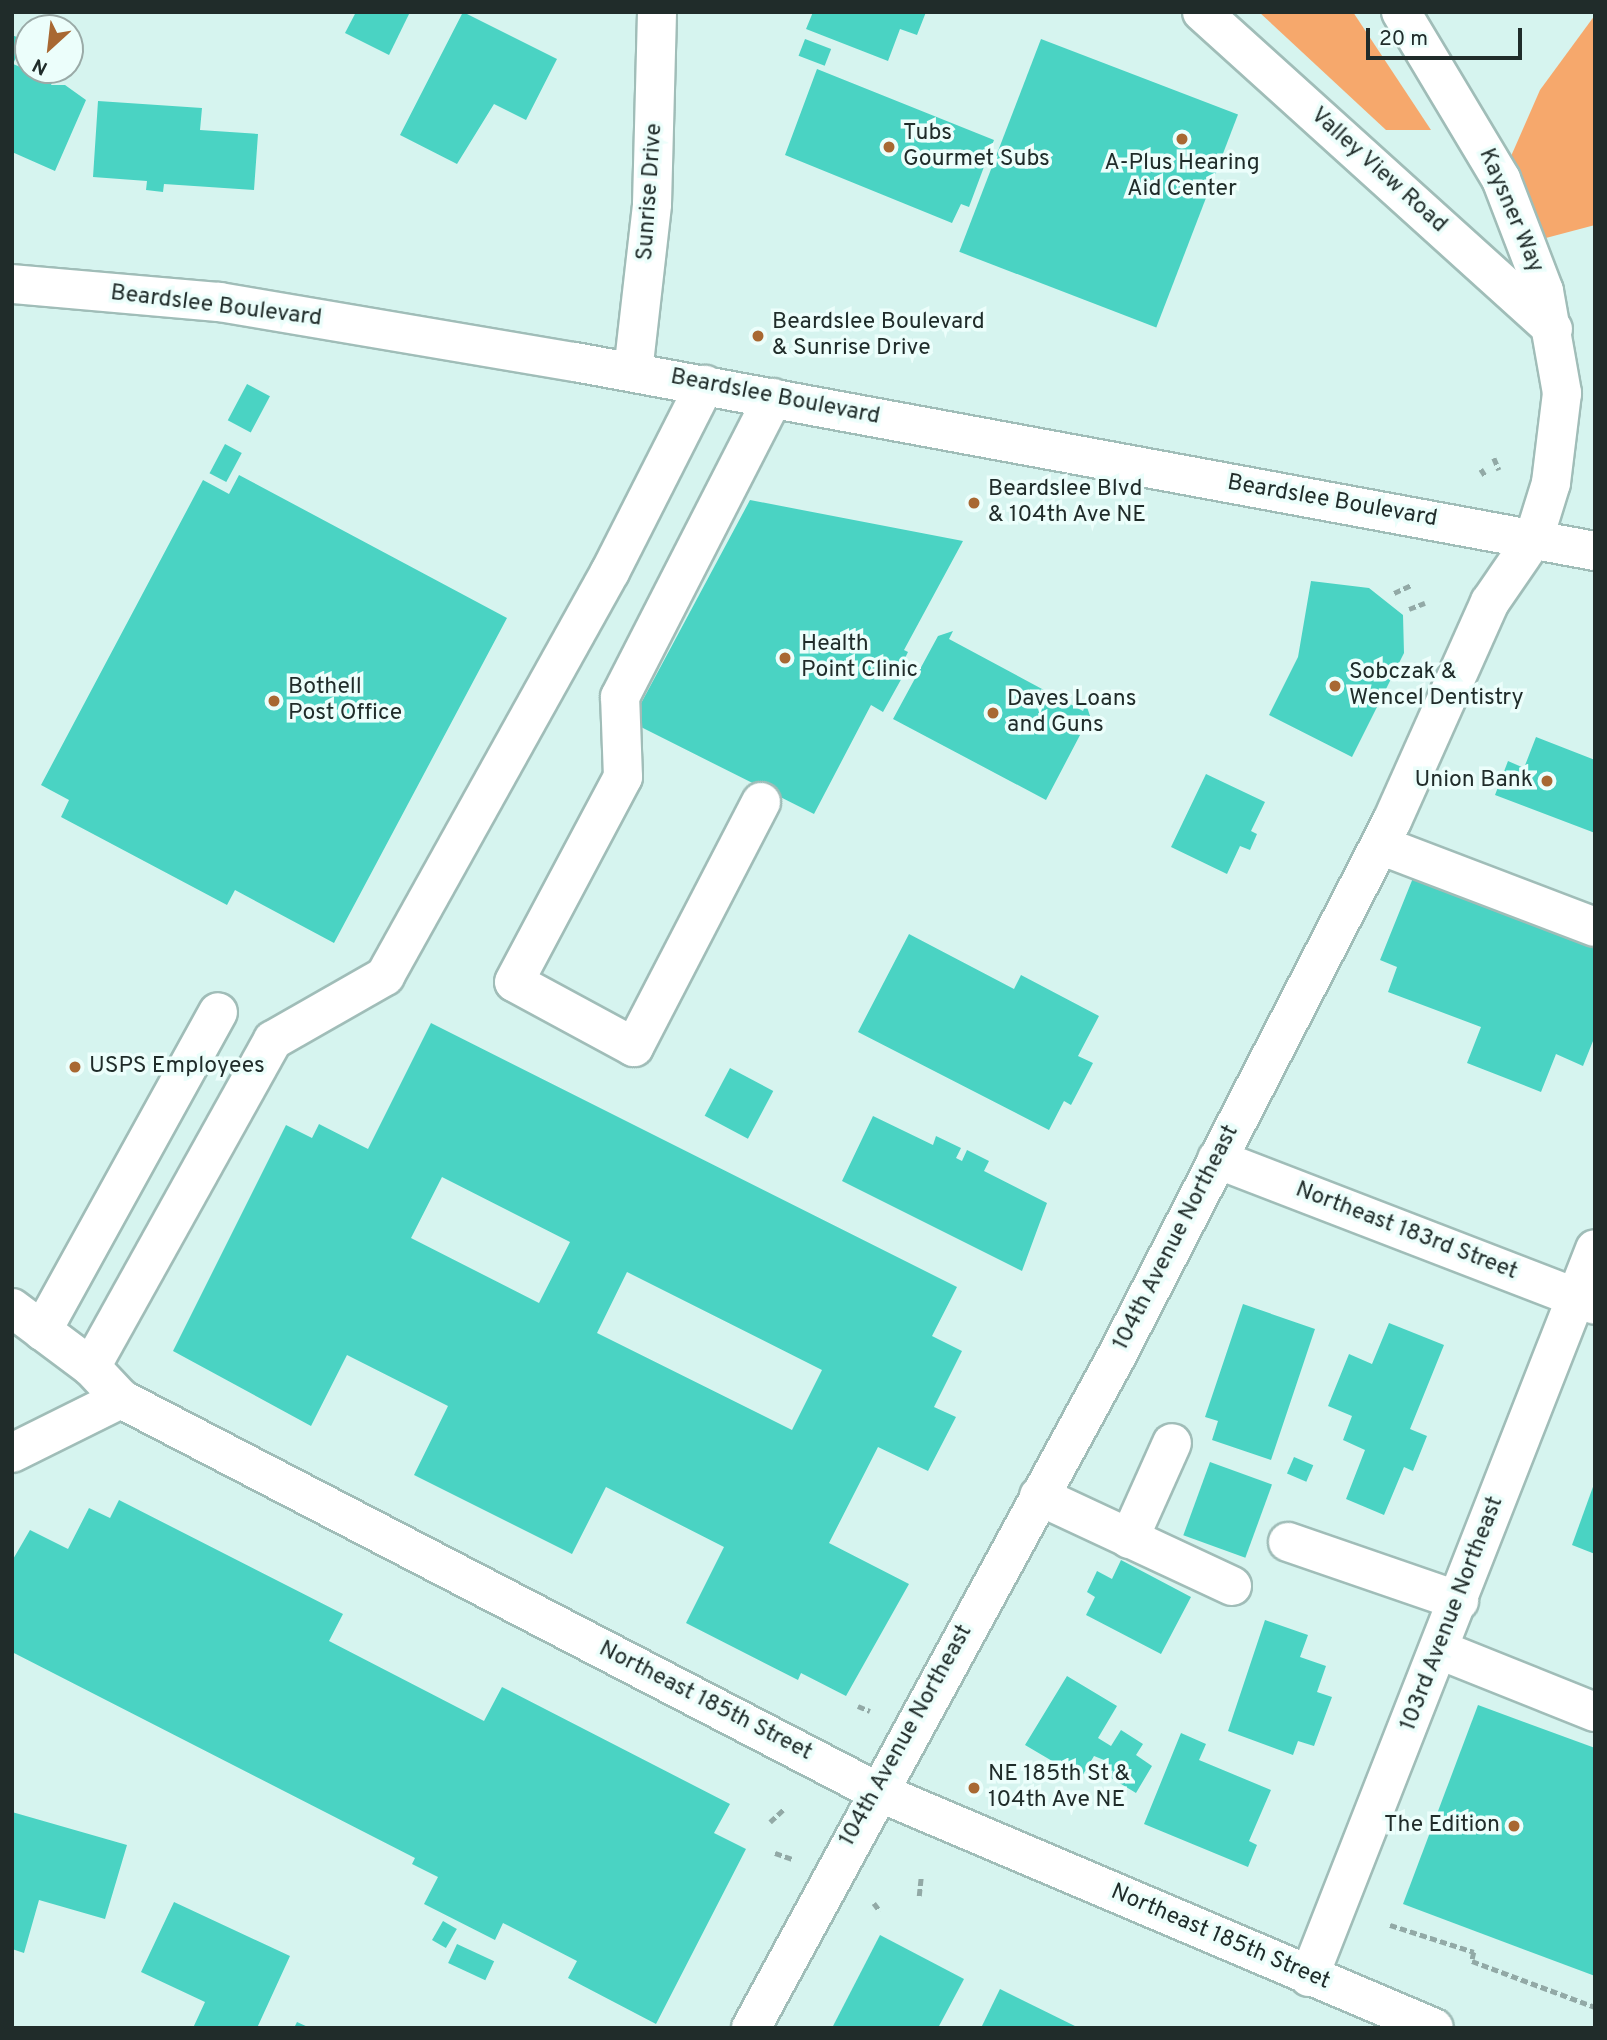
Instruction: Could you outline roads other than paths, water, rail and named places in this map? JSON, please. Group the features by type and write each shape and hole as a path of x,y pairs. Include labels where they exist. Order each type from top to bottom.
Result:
{"street":[{"name":"Sunrise Drive","path":"633,372 652,204 657,12"},
{"name":"Valley View Road","path":"1202,12 1553,330"},
{"name":"Kaysner Way","path":"1401,12 1501,179 1527,243 1553,330 1562,393 1560,430"},
{"name":"Beardslee Boulevard","path":"12,284 219,302 705,385 1595,551"},
{"path":"92,1367 273,1040 385,976 610,572 705,385"},
{"path":"761,802 634,1047 514,982 623,777 620,697 774,398"},
{"name":"104th Avenue Northeast","path":"751,2028 876,1791 1115,1359 1380,845 1490,602 1534,538 1551,483 1560,430"},
{"path":"1380,845 1595,927"},
{"path":"27,1319 218,1012"},
{"name":"Northeast 183rd Street","path":"1217,1158 1585,1301"},
{"name":"103rd Avenue Northeast","path":"1309,1977 1459,1601 1585,1301 1595,1249"},
{"name":"Northeast 185th Street","path":"27,1319 92,1367 121,1399 876,1791 1434,2028"},
{"path":"12,1453 121,1399"},
{"path":"1129,1539 1172,1443"},
{"path":"1039,1496 1232,1586"},
{"path":"1288,1542 1459,1601"},
{"path":"1440,1650 1595,1712"}],"place":[{"name":"A-Plus Hearing Aid Center","path":"1182,139"},
{"name":"Tubs Gourmet Subs","path":"889,147"},
{"name":"Beardslee Boulevard & Sunrise Drive","path":"758,336"},
{"name":"Beardslee Blvd & 104th Ave NE","path":"974,503"},
{"name":"Health Point Clinic","path":"785,658"},
{"name":"Sobczak & Wencel Dentistry","path":"1335,686"},
{"name":"Bothell Post Office","path":"274,701"},
{"name":"Daves Loans and Guns","path":"993,713"},
{"name":"Union Bank","path":"1547,781"},
{"name":"USPS Employees","path":"75,1067"},
{"name":"NE 185th St & 104th Ave NE","path":"974,1788"},
{"name":"The Edition","path":"1514,1826"}]}
